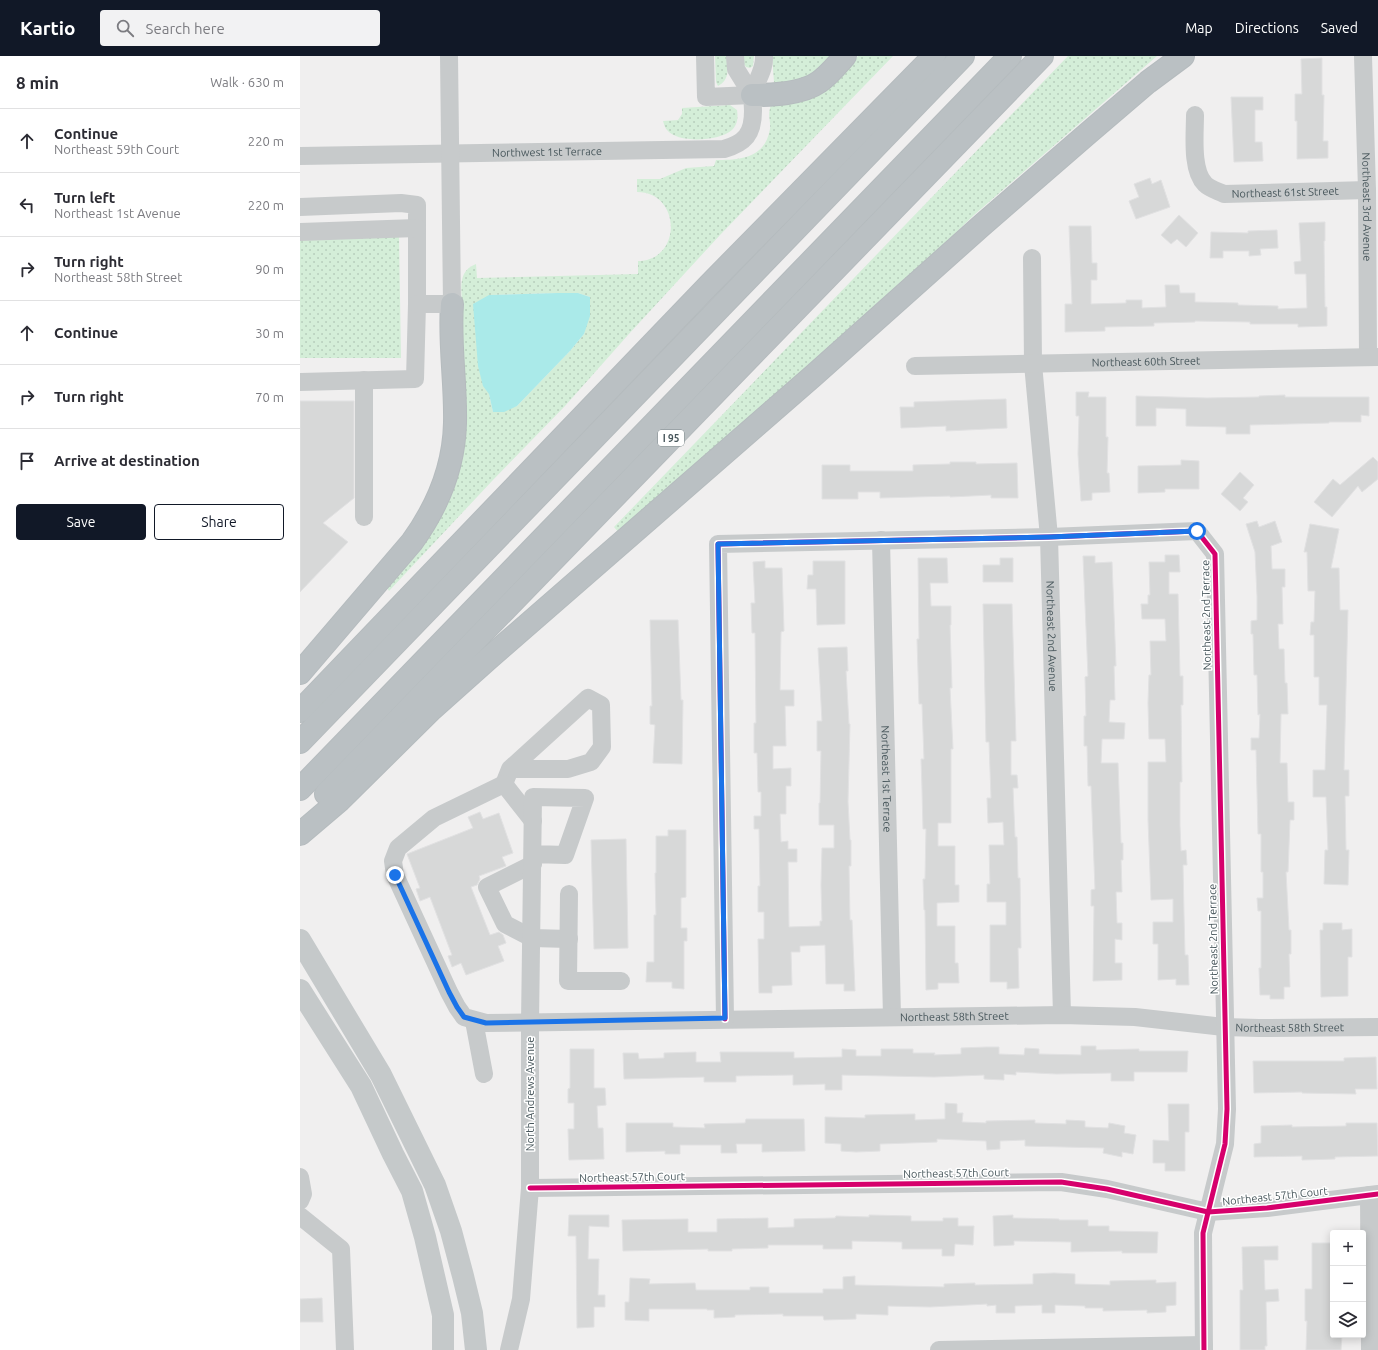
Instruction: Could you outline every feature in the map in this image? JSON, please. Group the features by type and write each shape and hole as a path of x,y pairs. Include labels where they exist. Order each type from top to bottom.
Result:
{"highway":[{"path":"752,95 785,93 810,87 824,78 846,56"},
{"path":"300,711 709,285 934,56"},
{"path":"300,742 963,56"},
{"path":"300,789 1010,56"},
{"name":"I 95","path":"300,821 1042,56"},
{"path":"1148,82 1171,56"},
{"path":"300,834 340,800 426,714 464,680 813,376 981,226 1148,82 1183,56"},
{"path":"300,673 412,542 428,518 439,496 449,468 454,437 455,410 451,323 452,304"}],"main road":[{"path":"300,940 381,1075 435,1185 451,1231 470,1306 476,1350"},
{"path":"300,990 361,1086 412,1192 425,1237 443,1315 443,1350"}],"street":[{"path":"417,304 452,304 449,56"},
{"path":"705,56 706,97 752,95"},
{"name":"Northwest 1st Terrace","path":"735,56 736,69 752,95"},
{"name":"Northwest 1st Terrace","path":"300,156 724,149 742,141 750,131 753,117 752,95 764,64 764,56"},
{"name":"Northeast 3rd Avenue","path":"1363,56 1373,357"},
{"name":"Northeast 61st Street","path":"1195,115 1196,166 1205,185 1215,191 1224,194 1367,190"},
{"path":"300,207 401,203 417,205 415,379 300,382"},
{"path":"300,232 417,228"},
{"name":"Northeast 2nd Avenue","path":"1032,258 1033,364 1049,537 1062,1015"},
{"name":"Northeast 60th Street","path":"915,366 1373,357"},
{"path":"364,380 364,517"},
{"name":"Northeast 2nd Terrace","path":"1049,537 1197,531 1215,554 1224,1028 1227,1109 1225,1144 1203,1233 1204,1348"},
{"path":"725,1018 718,544 1049,537"},
{"name":"Northeast 1st Terrace","path":"881,540 892,1017"},
{"path":"484,1074 474,1021 464,1017 457,1007 395,875 394,861 398,848 434,818 507,777 588,698 601,705 602,747 591,762 568,769 507,777"},
{"path":"507,777 533,829"},
{"name":"North Andrews Avenue","path":"509,1350 521,1299 530,1188 530,1023 533,797 585,798 565,855 533,859"},
{"path":"533,859 487,887 505,924 532,938 569,939"},
{"path":"569,894 568,981 621,981"},
{"name":"Northeast 58th Street","path":"474,1021 486,1023 530,1023 725,1018 1062,1015 1135,1017 1224,1028 1378,1027"},
{"path":"300,1177 303,1194 300,1201"},
{"name":"Northeast 57th Court","path":"530,1188 1061,1182 1107,1189 1208,1212 1267,1208 1373,1195"},
{"path":"1370,1350 1373,1195"},
{"path":"300,1216 341,1249 345,1350"},
{"path":"938,1350 1204,1348"}],"green space":[{"path":"715,56 727,56 728,69 726,77 725,80 718,86 716,82"},
{"path":"744,56 754,56 753,66 750,68 746,67 744,64"},
{"path":"772,56 834,56 803,81 778,85 774,82"},
{"path":"858,56 893,56 720,235 565,406 389,591 386,586 441,510 457,329 462,313 462,284 465,272 476,264 477,278 638,274 638,261 652,258 663,250 669,239 671,226 669,214 662,203 652,195 637,192 637,179 660,179 686,168 714,166 716,160 750,156 763,146 767,139 770,129 769,112 771,105 824,91","holes":["578,293 590,297 584,334 570,351 517,406 493,412 489,394 489,295"]},
{"path":"1068,56 1157,56 974,215 869,317 620,534 614,527"},
{"path":"730,105 737,110 736,123 732,130 718,137 709,139 689,139 680,137 667,130 663,121 678,120 682,114 682,108"},
{"path":"399,234 401,358 300,358 300,237"}],"water":[{"path":"578,293 590,297 590,316 584,334 570,351 517,406 504,412 493,412 489,394 483,386 478,366 473,304 489,295"}],"building":[{"path":"1322,58 1322,95 1324,95 1323,141 1328,141 1328,158 1297,159 1295,94 1302,94 1301,59"},
{"path":"1231,97 1263,97 1263,110 1255,110 1255,142 1262,142 1263,161 1234,162"},
{"path":"1150,178 1152,184 1161,180 1170,207 1136,219 1129,201 1139,197 1134,184"},
{"path":"1179,215 1198,233 1186,247 1177,239 1171,244 1161,235"},
{"path":"1325,222 1325,307 1327,307 1327,326 1298,327 1298,324 1250,324 1250,322 1195,321 1154,323 1154,326 1105,327 1105,331 1065,332 1065,304 1072,304 1069,226 1091,226 1092,263 1097,263 1097,280 1091,280 1091,304 1126,303 1126,300 1142,300 1142,308 1166,307 1165,285 1179,285 1180,293 1195,293 1195,302 1278,306 1278,309 1307,308 1306,274 1295,274 1294,262 1301,261 1299,223"},
{"path":"1277,230 1278,248 1260,249 1261,255 1249,256 1249,251 1223,251 1223,258 1210,258 1211,232 1248,233 1248,231"},
{"path":"1076,392 1089,392 1088,397 1106,397 1106,437 1108,437 1107,473 1109,473 1110,492 1092,493 1092,500 1081,501 1078,454 1079,416 1076,416"},
{"path":"1285,395 1285,397 1369,397 1369,416 1361,415 1361,422 1250,425 1250,434 1226,434 1226,427 1186,426 1186,409 1156,408 1156,426 1136,426 1136,396 1207,398"},
{"path":"1006,399 1007,428 946,431 946,426 901,428 900,407 914,407 914,402"},
{"path":"300,401 354,401 354,498 323,523 348,542 300,592"},
{"path":"1373,457 1378,462 1378,479 1362,492 1358,486 1332,517 1314,502 1333,479 1340,485"},
{"path":"1181,460 1199,461 1199,489 1165,489 1165,492 1138,493 1138,466 1181,465"},
{"path":"950,462 976,462 976,464 1017,463 1018,498 991,498 991,495 880,498 880,492 858,492 858,499 822,499 822,465 850,465 850,471 913,471 913,465 950,464"},
{"path":"1240,472 1254,485 1243,498 1248,502 1240,511 1221,494"},
{"path":"1257,521 1259,527 1275,521 1282,542 1271,546 1272,569 1285,569 1285,587 1282,587 1283,624 1278,624 1279,649 1284,649 1288,714 1281,714 1280,763 1287,763 1288,802 1294,802 1294,820 1290,820 1288,872 1286,872 1289,930 1291,930 1291,954 1289,954 1290,987 1284,987 1284,999 1270,999 1270,995 1260,995 1259,968 1261,968 1261,911 1258,911 1257,898 1263,898 1263,872 1261,872 1261,834 1258,834 1256,750 1251,750 1251,738 1259,738 1260,714 1258,715 1257,675 1254,675 1253,634 1251,634 1251,621 1257,620 1257,596 1255,552 1246,524"},
{"path":"1310,524 1339,529 1331,568 1339,568 1340,610 1348,610 1344,770 1349,770 1349,796 1345,796 1346,850 1349,850 1348,885 1324,884 1325,850 1328,850 1326,797 1313,797 1313,770 1325,770 1327,705 1319,705 1319,677 1314,677 1314,635 1310,635 1311,622 1314,622 1315,591 1308,591 1307,552 1304,552"},
{"path":"1165,555 1179,555 1180,572 1169,572 1169,594 1178,594 1180,676 1183,676 1183,705 1181,705 1182,782 1180,782 1180,826 1181,851 1186,850 1187,865 1183,865 1185,955 1188,955 1189,985 1176,985 1176,979 1158,980 1158,944 1153,944 1153,922 1173,922 1173,899 1151,900 1148,819 1148,762 1166,762 1165,739 1149,739 1148,703 1149,675 1151,675 1150,641 1166,641 1165,619 1142,619 1141,604 1148,604 1148,595 1150,595 1149,562 1165,562"},
{"path":"1083,556 1095,556 1095,563 1112,562 1116,666 1114,666 1115,700 1110,700 1109,722 1125,723 1124,739 1102,739 1101,763 1118,763 1123,860 1121,860 1122,892 1116,892 1117,923 1122,923 1122,940 1115,939 1115,963 1122,963 1122,980 1093,981 1094,906 1091,906 1091,890 1095,889 1091,786 1088,786 1087,746 1084,746 1084,716 1086,716 1085,677 1088,676"},
{"path":"918,558 947,558 948,583 930,583 931,606 951,606 950,625 952,688 950,688 953,749 951,749 951,823 938,823 938,846 955,846 955,885 959,885 959,902 937,903 937,926 955,926 955,963 958,963 959,983 938,983 938,989 926,990 923,879 925,879 926,829 923,829 921,759 924,759 922,704 919,704 917,639 919,639"},
{"path":"1000,558 1013,558 1013,582 983,582 983,565 1000,565"},
{"path":"765,561 765,568 782,568 784,631 781,632 780,690 794,690 794,706 785,706 786,746 773,746 773,769 791,768 791,786 786,786 786,814 780,814 781,842 788,841 788,849 797,849 797,862 788,862 789,927 820,926 820,921 822,921 822,848 834,848 834,825 819,825 821,751 817,751 817,721 822,721 818,648 847,647 848,671 846,671 850,724 848,802 851,840 851,866 849,866 850,920 852,920 855,991 844,991 844,984 826,984 825,945 800,946 800,952 791,952 792,985 772,986 772,993 759,993 758,939 764,939 764,912 758,912 758,886 760,886 759,829 754,829 754,816 761,816 761,792 758,792 757,753 754,753 754,723 756,723 755,633 752,633 751,603 755,603 753,562"},
{"path":"813,561 845,561 845,624 817,625 816,589 807,589 808,575 813,575"},
{"path":"983,604 1012,604 1016,741 1011,741 1011,775 1017,775 1018,788 1013,788 1015,837 1017,837 1018,878 1020,878 1021,948 1018,948 1019,988 1007,989 1007,982 990,982 990,925 1006,925 1006,902 987,902 987,884 990,884 989,845 1004,845 1003,822 988,823 987,798 991,798 989,742 986,742"},
{"path":"650,620 678,620 681,700 683,700 682,764 653,763 655,725 650,724 650,706 652,706"},
{"path":"480,812 483,819 499,813 513,853 502,857 506,866 479,876 480,879 477,885 471,887 490,935 499,932 503,935 506,943 498,946 504,961 466,975 461,963 452,967 448,956 452,955 430,897 420,901 416,889 420,888 407,854 473,828 468,817"},
{"path":"668,830 686,830 686,897 681,898 681,928 687,928 687,941 684,941 684,989 672,988 672,982 646,982 647,962 654,962 654,915 656,915 656,836 668,836"},
{"path":"626,839 628,948 594,949 591,840"},
{"path":"1323,923 1342,923 1342,930 1352,929 1352,957 1348,957 1348,996 1321,997 1320,930 1323,930"},
{"path":"1081,1046 1096,1046 1096,1050 1139,1049 1139,1051 1188,1051 1187,1072 1134,1072 1134,1081 1111,1081 1111,1073 1056,1074 1016,1072 1016,1075 1004,1074 1004,1080 984,1079 984,1075 934,1077 842,1075 842,1090 825,1090 825,1084 793,1085 793,1075 736,1076 736,1082 704,1082 704,1077 624,1079 623,1053 638,1053 639,1059 664,1058 664,1053 696,1052 696,1062 721,1062 720,1052 794,1052 794,1058 842,1057 842,1049 856,1050 856,1056 881,1056 881,1049 913,1049 913,1053 935,1053 934,1055 961,1054 961,1048 999,1047 999,1054 1024,1055 1025,1048 1039,1049 1039,1054 1081,1055"},
{"path":"570,1049 594,1049 594,1088 605,1088 606,1105 597,1106 598,1128 603,1128 604,1159 569,1160 568,1129 574,1129 574,1103 568,1103 568,1089 570,1088"},
{"path":"1376,1057 1377,1089 1355,1089 1356,1094 1302,1092 1254,1093 1253,1061 1344,1061 1344,1058"},
{"path":"945,1103 957,1104 957,1113 963,1113 962,1122 986,1123 986,1121 1035,1120 1035,1123 1066,1124 1066,1120 1085,1121 1085,1127 1108,1128 1109,1123 1125,1126 1124,1133 1136,1135 1133,1154 1122,1152 1122,1157 1103,1153 1104,1148 1025,1146 1025,1140 1000,1141 1000,1149 987,1150 986,1141 937,1139 937,1142 880,1144 880,1151 856,1152 841,1151 841,1144 825,1143 825,1117 865,1118 865,1115 915,1114 915,1120 945,1119"},
{"path":"1168,1104 1189,1104 1189,1132 1185,1132 1185,1171 1165,1171 1165,1163 1153,1163 1153,1140 1169,1141"},
{"path":"746,1119 804,1119 805,1151 762,1152 762,1144 736,1144 737,1153 721,1153 721,1145 680,1145 680,1154 665,1154 665,1151 626,1152 626,1123 673,1123 673,1127 705,1128 704,1124 745,1123"},
{"path":"1346,1123 1377,1123 1378,1156 1335,1157 1335,1159 1302,1160 1302,1156 1254,1157 1254,1144 1261,1143 1261,1126 1346,1126"},
{"path":"569,1215 609,1215 609,1227 589,1226 588,1259 599,1259 598,1295 605,1295 605,1307 594,1307 594,1327 577,1328 576,1236 568,1236"},
{"path":"869,1215 911,1216 911,1221 943,1221 943,1218 958,1218 958,1226 974,1226 973,1245 955,1244 954,1256 942,1256 942,1249 902,1249 902,1242 852,1241 852,1249 823,1249 823,1245 768,1245 768,1248 732,1249 732,1251 708,1251 708,1249 623,1251 622,1220 688,1219 688,1232 717,1232 717,1219 768,1218 768,1228 794,1227 794,1219 835,1218 836,1216 869,1217"},
{"path":"1013,1215 1013,1218 1088,1220 1088,1226 1109,1226 1109,1231 1158,1232 1157,1253 1122,1253 1122,1251 1071,1252 1071,1242 1014,1241 1014,1245 994,1246 993,1216"},
{"path":"1312,1243 1330,1243 1330,1338 1342,1338 1341,1350 1306,1350 1307,1321 1305,1321 1305,1289 1312,1289"},
{"path":"1278,1246 1278,1260 1264,1260 1265,1290 1278,1289 1279,1301 1266,1302 1267,1346 1265,1346 1265,1350 1240,1350 1240,1290 1243,1290 1242,1247"},
{"path":"1033,1274 1075,1274 1075,1284 1110,1285 1110,1281 1156,1280 1156,1283 1176,1282 1176,1305 1166,1306 1166,1312 1147,1313 1147,1310 1103,1311 1103,1308 1055,1305 1055,1313 1042,1313 1042,1305 1015,1306 1015,1313 996,1313 996,1305 987,1306 987,1304 930,1307 888,1306 888,1315 856,1314 856,1319 824,1320 823,1316 783,1316 783,1314 735,1315 735,1317 714,1318 714,1310 707,1309 649,1309 649,1321 625,1320 625,1302 629,1302 630,1278 650,1279 649,1284 695,1283 696,1290 750,1290 750,1287 769,1287 769,1293 823,1293 823,1289 843,1289 843,1277 855,1276 855,1285 944,1287 944,1284 1033,1284"},
{"path":"322,1298 323,1322 300,1322 300,1299"}],"cycle path":[{"path":"725,1019 718,544 1049,537 1197,531 1215,554 1227,1109 1225,1144 1203,1233 1204,1350"},
{"path":"530,1188 1061,1182 1107,1189 1208,1212 1267,1208 1378,1194"}],"route":[{"path":"395,875 449,992 464,1017 474,1021 486,1023 725,1018 718,544 1049,537 1197,531"}]}
